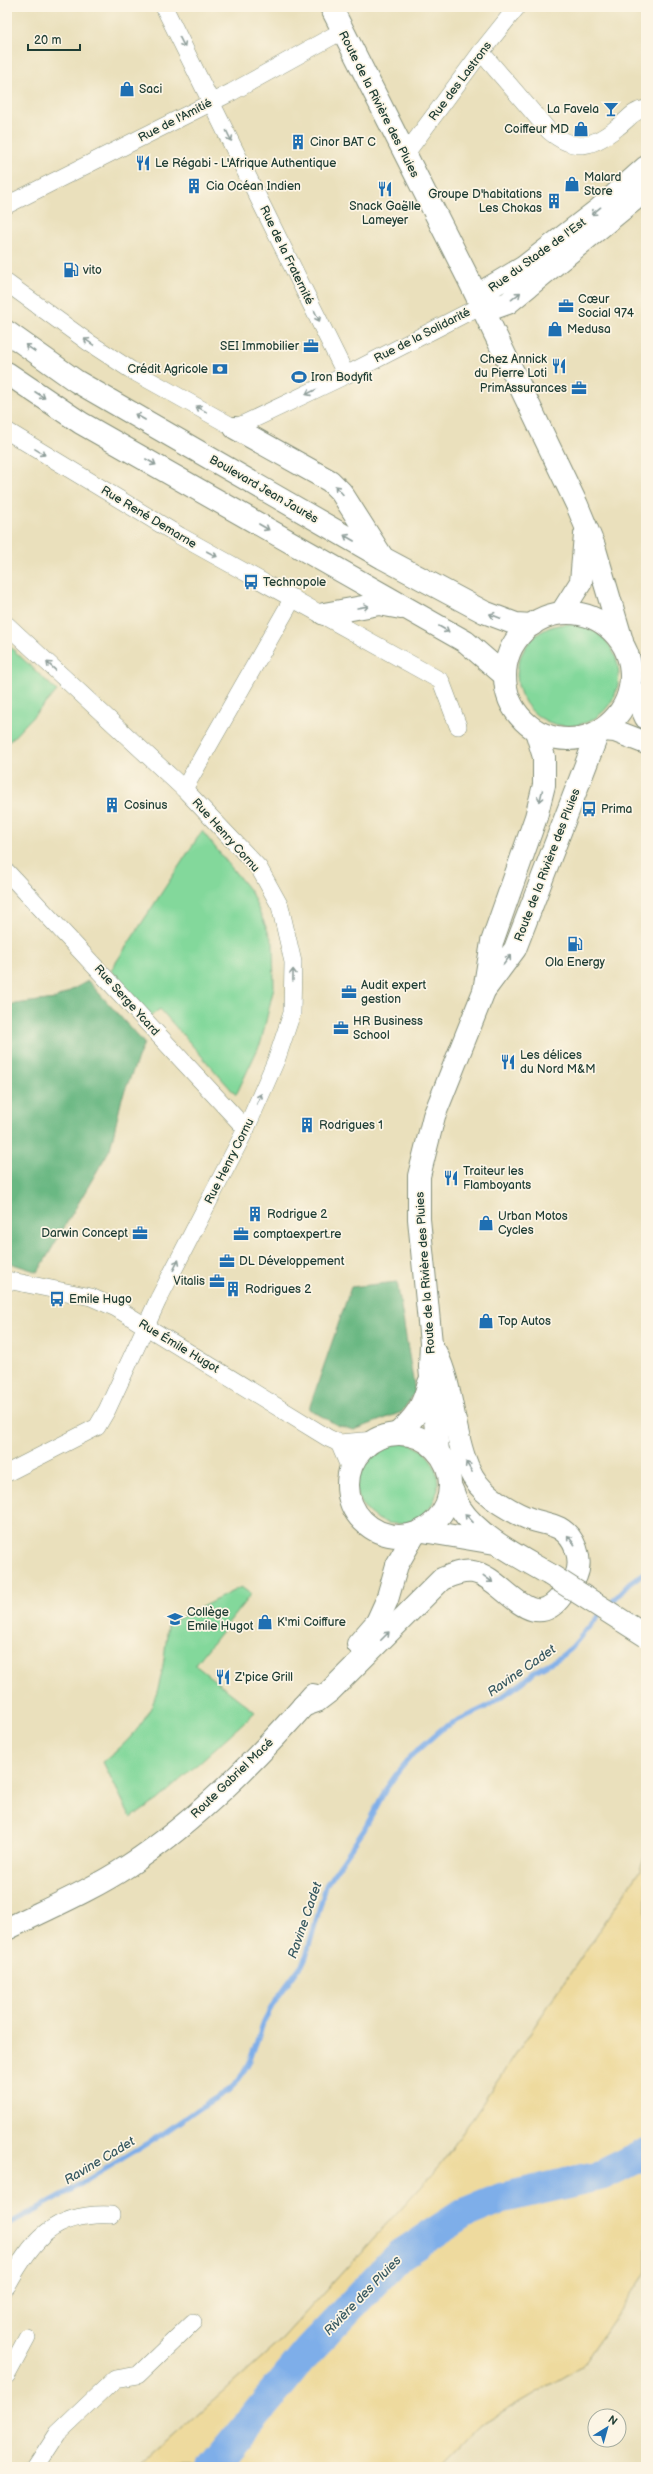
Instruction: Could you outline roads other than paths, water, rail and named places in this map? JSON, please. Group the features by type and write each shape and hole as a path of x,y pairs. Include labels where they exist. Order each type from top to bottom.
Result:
{"main road":[{"name":"Route de la Rivière des Pluies","path":"331,7 404,156 468,278 480,306 546,438 585,525"},
{"name":"Rue du Stade de l'Est","path":"646,167 599,209 524,267 487,289 480,306 494,308 508,303 646,190"},
{"name":"Boulevard Jean Jaurès","path":"7,332 76,381 383,558 484,612 516,624 532,625"},
{"path":"7,373 81,422 466,642 503,674"},
{"path":"235,428 330,481 341,492 383,558"},
{"path":"562,612 582,582 585,556 585,525"},
{"path":"585,525 594,546 622,641 632,666 632,687 646,718"},
{"path":"324,614 379,604 410,610"},
{"path":"622,641 606,624 585,614 562,612 532,625 520,636 512,650 503,674 506,692 516,711 536,731 561,740 578,740 600,731 615,731 646,743"},
{"path":"600,731 623,704 632,687"},
{"name":"Route de la Rivière des Pluies","path":"438,1452 431,1375 431,1343 422,1260 419,1176 434,1116 484,991 492,942 536,818 544,785 544,757 536,731"},
{"name":"Route de la Rivière des Pluies","path":"484,991 515,949 600,731"},
{"path":"303,1706 317,1701 330,1691 442,1579 458,1572 473,1572 483,1575 522,1606 533,1610 545,1610 556,1603 576,1576 579,1555 572,1540 560,1528 526,1518 501,1506 483,1490 464,1458 448,1381 431,1343"},
{"name":"Route de la Rivière des Pluies","path":"397,1434 415,1417 422,1405 431,1375"},
{"path":"498,1544 419,1533 399,1537 385,1535 370,1528 350,1501 348,1485 350,1469 356,1457 375,1440 397,1434 412,1436 426,1442 438,1452 445,1462 450,1486 460,1508 498,1544 549,1574 646,1636"},
{"path":"419,1533 434,1523 443,1512 449,1499 450,1486"},
{"name":"Route Gabriel Macé","path":"7,1929 127,1867 179,1829 237,1777 303,1706 377,1622 387,1600 397,1565 419,1533"},
{"path":"385,1535 397,1565"}],"street":[{"name":"Rue de la Fraternité","path":"164,7 346,374"},
{"name":"Rue des Lastrons","path":"404,156 481,52 517,7"},
{"name":"Rue de l'Amitié","path":"7,205 212,102 342,32"},
{"path":"481,52 549,131 558,139 582,146 594,143 619,127 635,111 646,108"},
{"path":"7,283 88,342 131,370 235,428"},
{"name":"Rue de la Solidarité","path":"235,428 480,306"},
{"name":"Rue René Demarne","path":"7,432 180,536 324,614 441,680 458,726"},
{"path":"184,789 293,598"},
{"name":"Rue Henry Cornu","path":"7,625 184,789 259,868 280,906 293,962 292,1013 277,1058 246,1129 146,1326 107,1410 97,1427 7,1473"},
{"name":"Rue Serge Ycard","path":"7,872 99,968 246,1129"},
{"name":"Rue Émile Hugot","path":"7,1280 91,1297 146,1326 339,1443"},
{"path":"350,1469 339,1443 375,1440"},
{"path":"7,2286 27,2254 41,2236 57,2224 77,2216 111,2215"},
{"path":"36,2467 58,2433 115,2379 138,2375 193,2322"},
{"path":"7,2374 27,2338"}],"waterway":[{"name":"Ravine Cadet","path":"609,1605 629,1584 646,1571"},
{"name":"Ravine Cadet","path":"7,2225 71,2190 164,2133 196,2110 229,2090 239,2080 250,2060 264,2021 275,2001 305,1960 326,1885 364,1830 386,1789 398,1772 413,1754 444,1727 490,1705 523,1682 535,1671 559,1658 571,1648 600,1614"},
{"name":"Rivière des Pluies","path":"213,2467 308,2351 400,2255 463,2214 502,2198 602,2175 646,2153"}],"place":[{"name":"Saci","path":"127,89"},
{"name":"La Favela","path":"611,109"},
{"name":"Coiffeur MD","path":"581,129"},
{"name":"Cinor BAT C","path":"298,142"},
{"name":"Le Régabi - L'Afrique Authentique","path":"143,163"},
{"name":"Malard Store","path":"572,184"},
{"name":"Cia Océan Indien","path":"194,186"},
{"name":"Snack Gaëlle Lameyer","path":"385,189"},
{"name":"Groupe D'habitations Les Chokas","path":"554,201"},
{"name":"vito","path":"71,270"},
{"name":"Cœur Social 974","path":"566,306"},
{"name":"Medusa","path":"555,329"},
{"name":"SEI Immobilier","path":"311,346"},
{"name":"Chez Annick du Pierre Loti","path":"559,366"},
{"name":"Crédit Agricole","path":"220,369"},
{"name":"Iron Bodyfit","path":"299,377"},
{"name":"PrimAssurances","path":"579,388"},
{"name":"Technopole","path":"251,582"},
{"name":"Cosinus","path":"112,805"},
{"name":"Prima","path":"589,809"},
{"name":"Ola Energy","path":"575,944"},
{"name":"Audit expert gestion","path":"349,992"},
{"name":"HR Business School","path":"341,1028"},
{"name":"Les délices du Nord M&M","path":"508,1062"},
{"name":"Rodrigues 1","path":"307,1125"},
{"name":"Traiteur les Flamboyants","path":"451,1178"},
{"name":"Rodrigue 2","path":"255,1214"},
{"name":"Urban Motos Cycles","path":"486,1223"},
{"name":"Darwin Concept","path":"140,1233"},
{"name":"comptaexpert.re","path":"241,1234"},
{"name":"DL Développement","path":"227,1261"},
{"name":"Vitalis","path":"217,1281"},
{"name":"Rodrigues 2","path":"233,1289"},
{"name":"Emile Hugo","path":"57,1299"},
{"name":"Top Autos","path":"486,1321"},
{"name":"Collège Emile Hugot","path":"175,1619"},
{"name":"K'mi Coiffure","path":"265,1622"},
{"name":"Z'pice Grill","path":"223,1677"}]}
